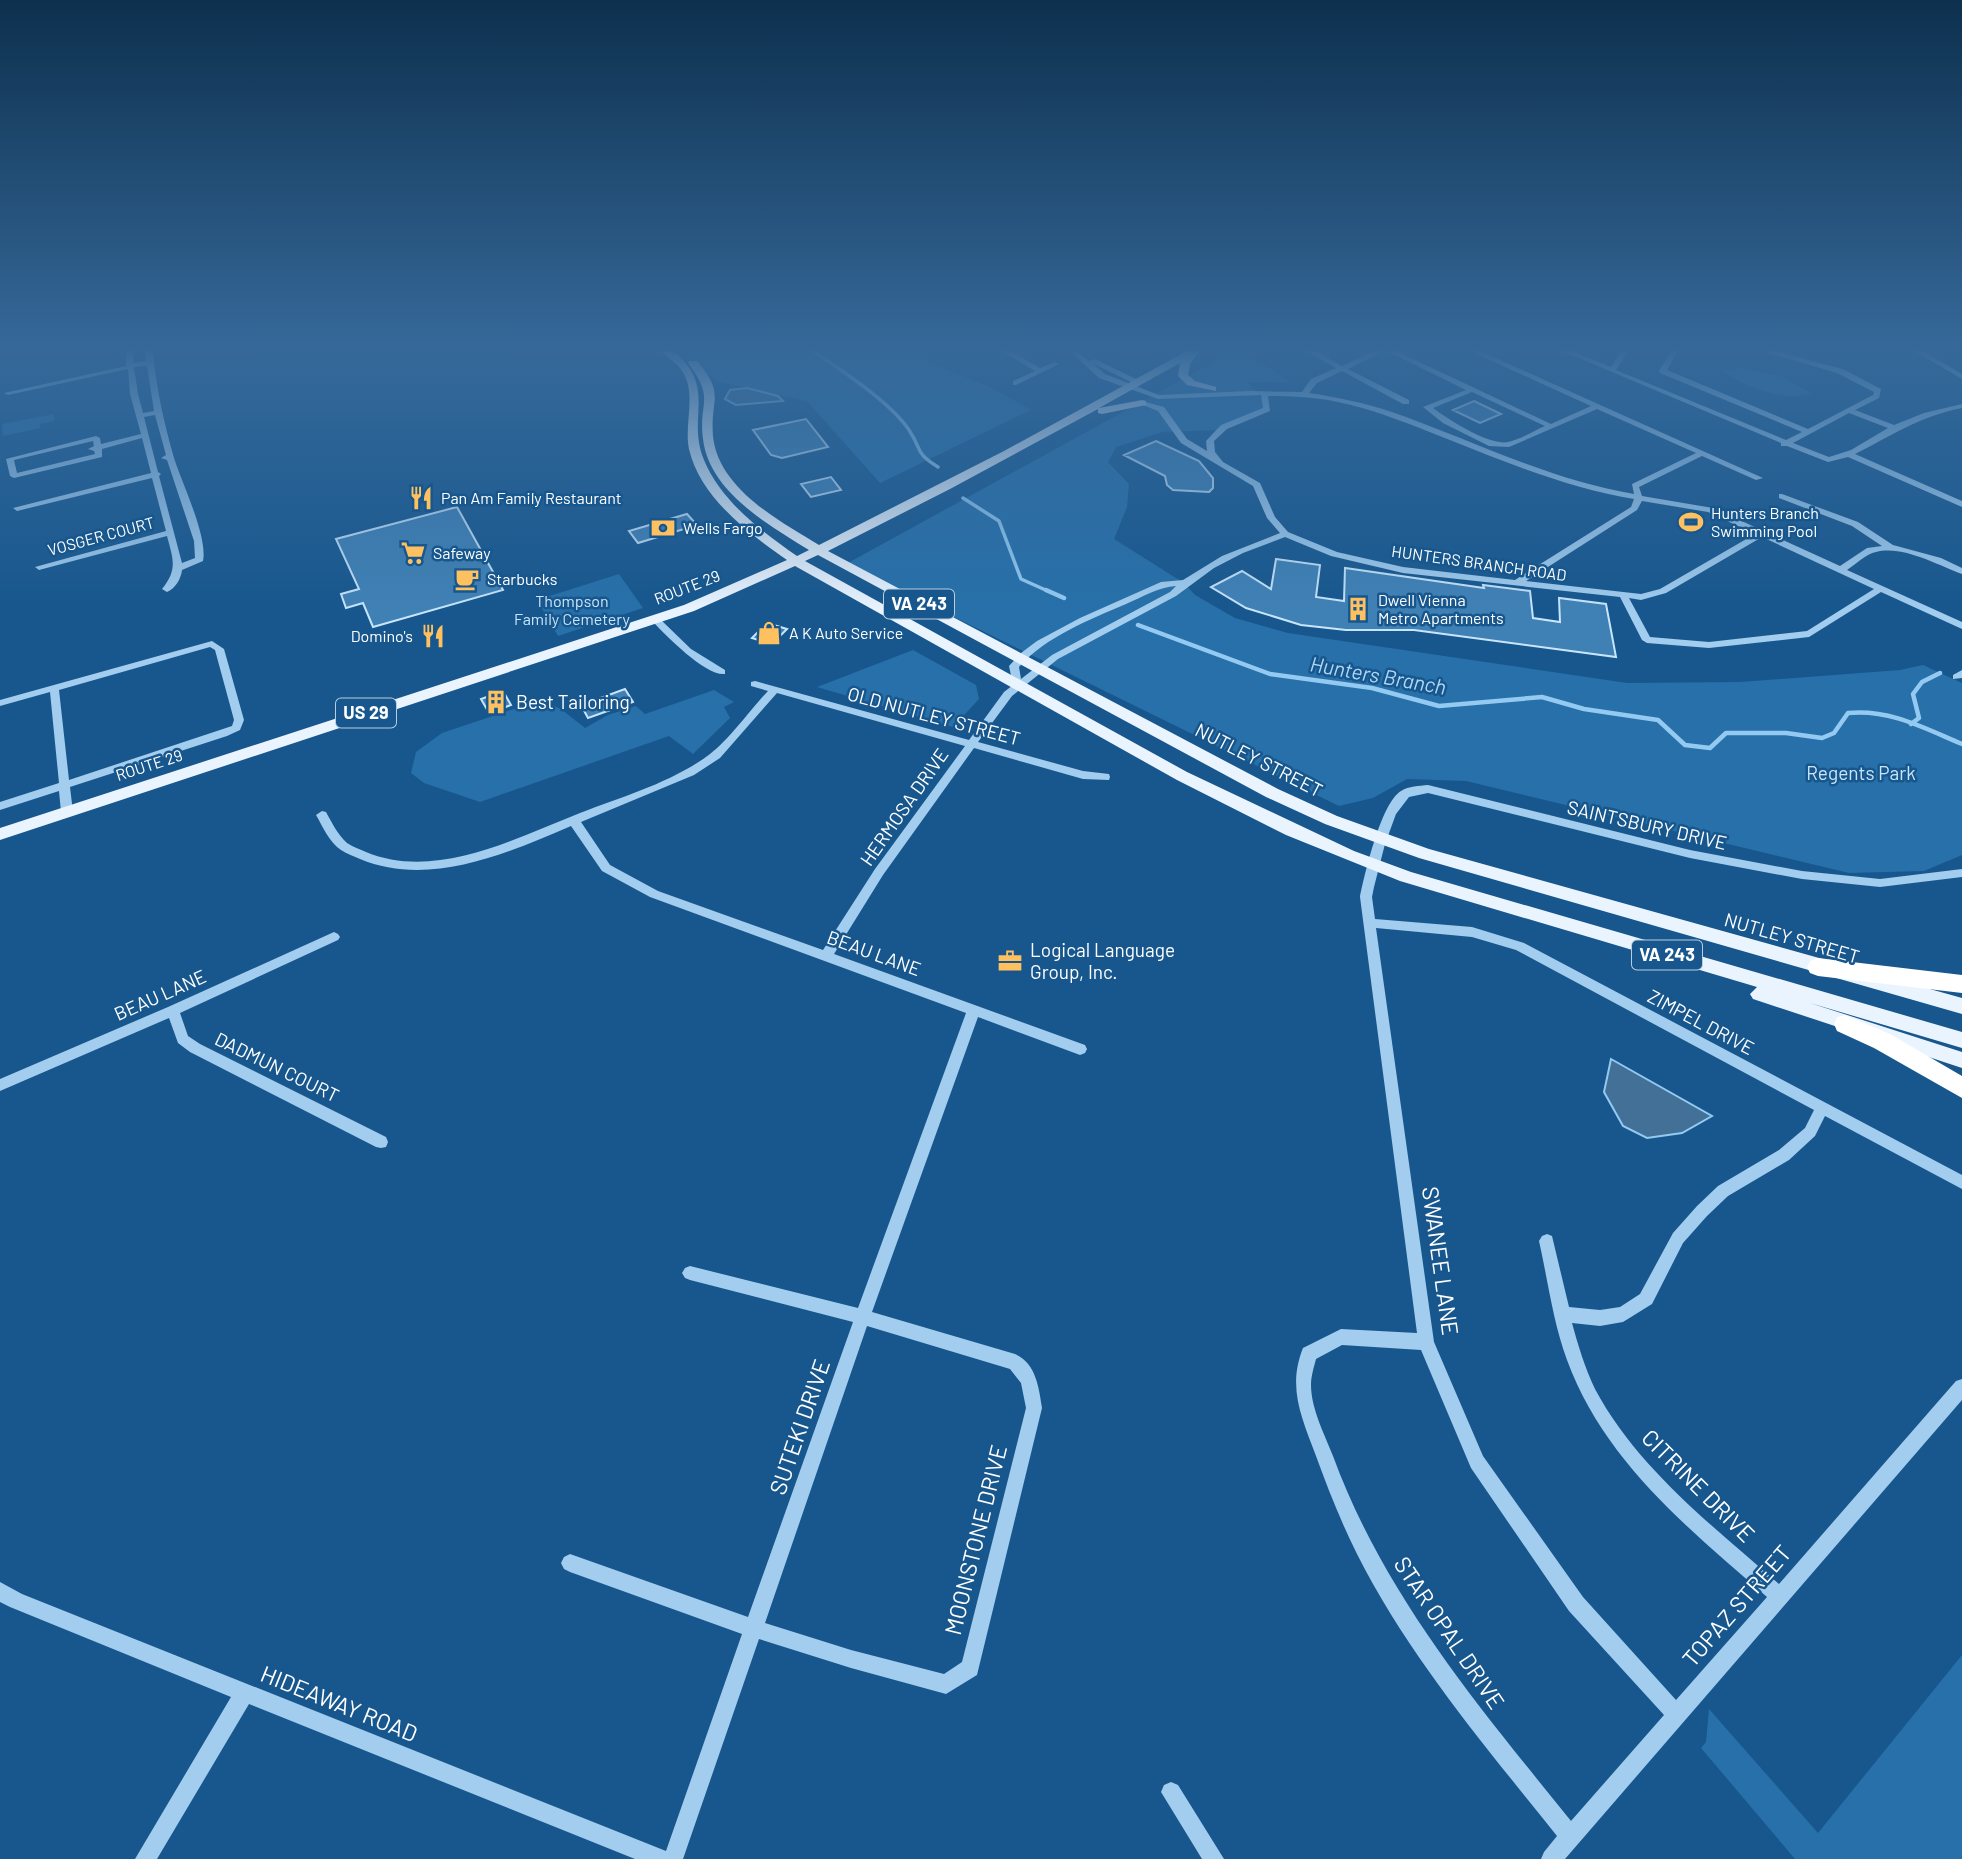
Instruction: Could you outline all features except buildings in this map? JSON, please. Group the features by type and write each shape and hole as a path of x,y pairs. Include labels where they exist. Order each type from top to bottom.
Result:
{"highway":[{"path":"1818,967 1847,968 1962,984"},
{"path":"1845,1024 1882,1041 1962,1088"}],"main road":[{"path":"693,438 703,470 736,514 798,562"},
{"name":"NUTLEY STREET","path":"708,438 717,465 758,510 819,551 1272,793 1382,838 1818,967 1962,1006"},
{"name":"ROUTE 29","path":"0,834 656,620 798,562 1035,438"},
{"name":"VA 243","path":"798,562 1245,810 1373,866 1577,929 1962,1040"},
{"name":"VA 243","path":"1577,929 1845,1024 1962,1060"}],"street":[{"path":"96,438 99,455 14,476 12,468 10,459 96,438"},
{"path":"97,447 135,438"},
{"path":"147,438 179,568 177,578 167,589"},
{"path":"165,438 198,541 200,559 179,568"},
{"path":"1182,438 1257,485 1271,518 1285,534"},
{"path":"1213,438 1210,446 1216,459"},
{"path":"1452,438 1506,460 1611,493 1697,506 1763,533 1962,626"},
{"path":"1480,438 1492,444 1509,445 1525,438"},
{"path":"1668,438 1759,478"},
{"path":"1769,438 1820,458 1835,459 1876,438"},
{"path":"1784,444 1797,438"},
{"path":"1515,584 1634,508 1639,498 1635,486 1702,453"},
{"path":"1847,454 1962,504"},
{"path":"153,461 170,457"},
{"path":"2,470 12,468"},
{"path":"18,508 157,474"},
{"path":"1782,496 1855,524 1891,547 1938,560 1962,571"},
{"name":"VOSGER COURT","path":"39,567 171,532"},
{"name":"HUNTERS BRANCH ROAD","path":"1285,534 1334,554 1374,565 1624,597 1663,591 1763,533"},
{"name":"HERMOSA DRIVE","path":"827,956 879,872 969,744 1017,684 1077,645 1172,594 1184,583 1236,554 1285,534"},
{"path":"1842,569 1870,550 1891,547"},
{"name":"HERMOSA DRIVE","path":"1019,657 1121,603 1164,584 1184,583"},
{"path":"1624,597 1647,640 1710,645 1809,634 1881,588"},
{"path":"656,620 688,651 721,672"},
{"path":"0,703 212,644 220,653 239,720 236,728 0,806"},
{"path":"1017,684 1014,666 1019,657"},
{"name":"OLD NUTLEY STREET","path":"755,684 1083,775 1105,776"},
{"path":"54,687 67,812"},
{"path":"322,815 332,834 347,848 388,862 440,864 500,851 690,772 716,755 773,691"},
{"name":"SAINTSBURY DRIVE","path":"1373,866 1382,838 1402,796 1428,789 1690,854 1802,875 1880,883 1962,873"},
{"name":"BEAU LANE","path":"574,821 606,868 654,894 1080,1049"},
{"name":"SWANEE LANE","path":"1373,866 1366,897 1426,1342 1477,1462 1576,1604 1675,1713"},
{"name":"ZIMPEL DRIVE","path":"1371,923 1472,932 1520,946 1962,1182"},
{"name":"BEAU LANE","path":"0,1085 173,1011 334,937"},
{"name":"SUTEKI DRIVE","path":"673,1859 862,1317 974,1010"},
{"name":"DADMUN COURT","path":"173,1011 183,1038 195,1048 381,1142"},
{"path":"1563,1314 1600,1318 1623,1314 1646,1299 1678,1238 1702,1211 1723,1191 1784,1155 1810,1132 1822,1108"},
{"name":"CITRINE DRIVE","path":"1547,1241 1576,1362 1617,1436 1650,1475 1779,1596"},
{"name":"MOONSTONE DRIVE","path":"570,1563 755,1629 946,1684 970,1668 1034,1408 1029,1380 1015,1362 862,1317 690,1273"},
{"name":"STAR OPAL DRIVE","path":"1426,1342 1341,1337 1309,1354 1303,1387 1313,1422 1330,1476 1384,1589 1457,1694 1570,1836"},
{"name":"TOPAZ STREET","path":"1551,1859 1675,1713 1962,1387"},
{"name":"HIDEAWAY ROAD","path":"0,1591 16,1601 661,1859"},
{"path":"145,1859 244,1692"},
{"path":"1171,1792 1214,1859"}],"green space":[{"path":"840,438 974,438 880,483"},
{"name":"Regents Park","path":"1076,438 1144,438 1116,447 1108,462 1129,484 1127,507 1114,539 1184,583 1195,595 1235,618 1288,633 1627,683 1740,682 1900,670 1923,665 1962,683 1962,855 1924,871 1849,873 1466,781 1407,779 1373,798 1339,806 846,564"},
{"name":"Thompson Family Cemetery","path":"619,574 643,608 558,636 537,600"},
{"path":"913,650 976,685 979,699 953,727 817,687"},
{"path":"714,690 734,702 724,707 730,718 693,754 669,736 480,802 424,783 411,773 416,752 442,733 541,700 561,709 585,728 608,715 636,706 645,714"},
{"path":"1962,1655 1962,1859 1795,1859 1701,1748 1706,1742 1709,1709 1818,1833"}],"shaded area":[{"path":"1611,1059 1712,1116 1682,1133 1647,1138 1623,1126 1604,1092"}],"waterway":[{"name":"Hunters Branch","path":"913,438 922,454 938,467"},
{"name":"Hunters Branch","path":"963,498 999,521 1021,579 1050,592"},
{"name":"Hunters Branch","path":"1046,590 1064,598"},
{"name":"Hunters Branch","path":"1138,625 1270,674 1372,688 1439,706 1542,697 1584,709 1658,720 1685,745 1710,748 1726,733 1786,733 1822,738 1834,733 1848,713 1878,714 1912,723"},
{"path":"1912,723 1919,718 1913,694 1922,682 1940,673"},
{"name":"Hunters Branch","path":"1912,723 1962,744"}],"place":[{"name":"Pan Am Family Restaurant","path":"421,498"},
{"name":"Hunters Branch Swimming Pool","path":"1691,522"},
{"name":"Wells Fargo","path":"663,528"},
{"name":"Safeway","path":"413,553"},
{"name":"Starbucks","path":"467,579"},
{"name":"Dwell Vienna Metro Apartments","path":"1358,609"},
{"name":"A K Auto Service","path":"769,633"},
{"name":"Domino's","path":"433,636"},
{"name":"Best Tailoring","path":"496,702"},
{"name":"Logical Language Group, Inc.","path":"1010,961"}]}
